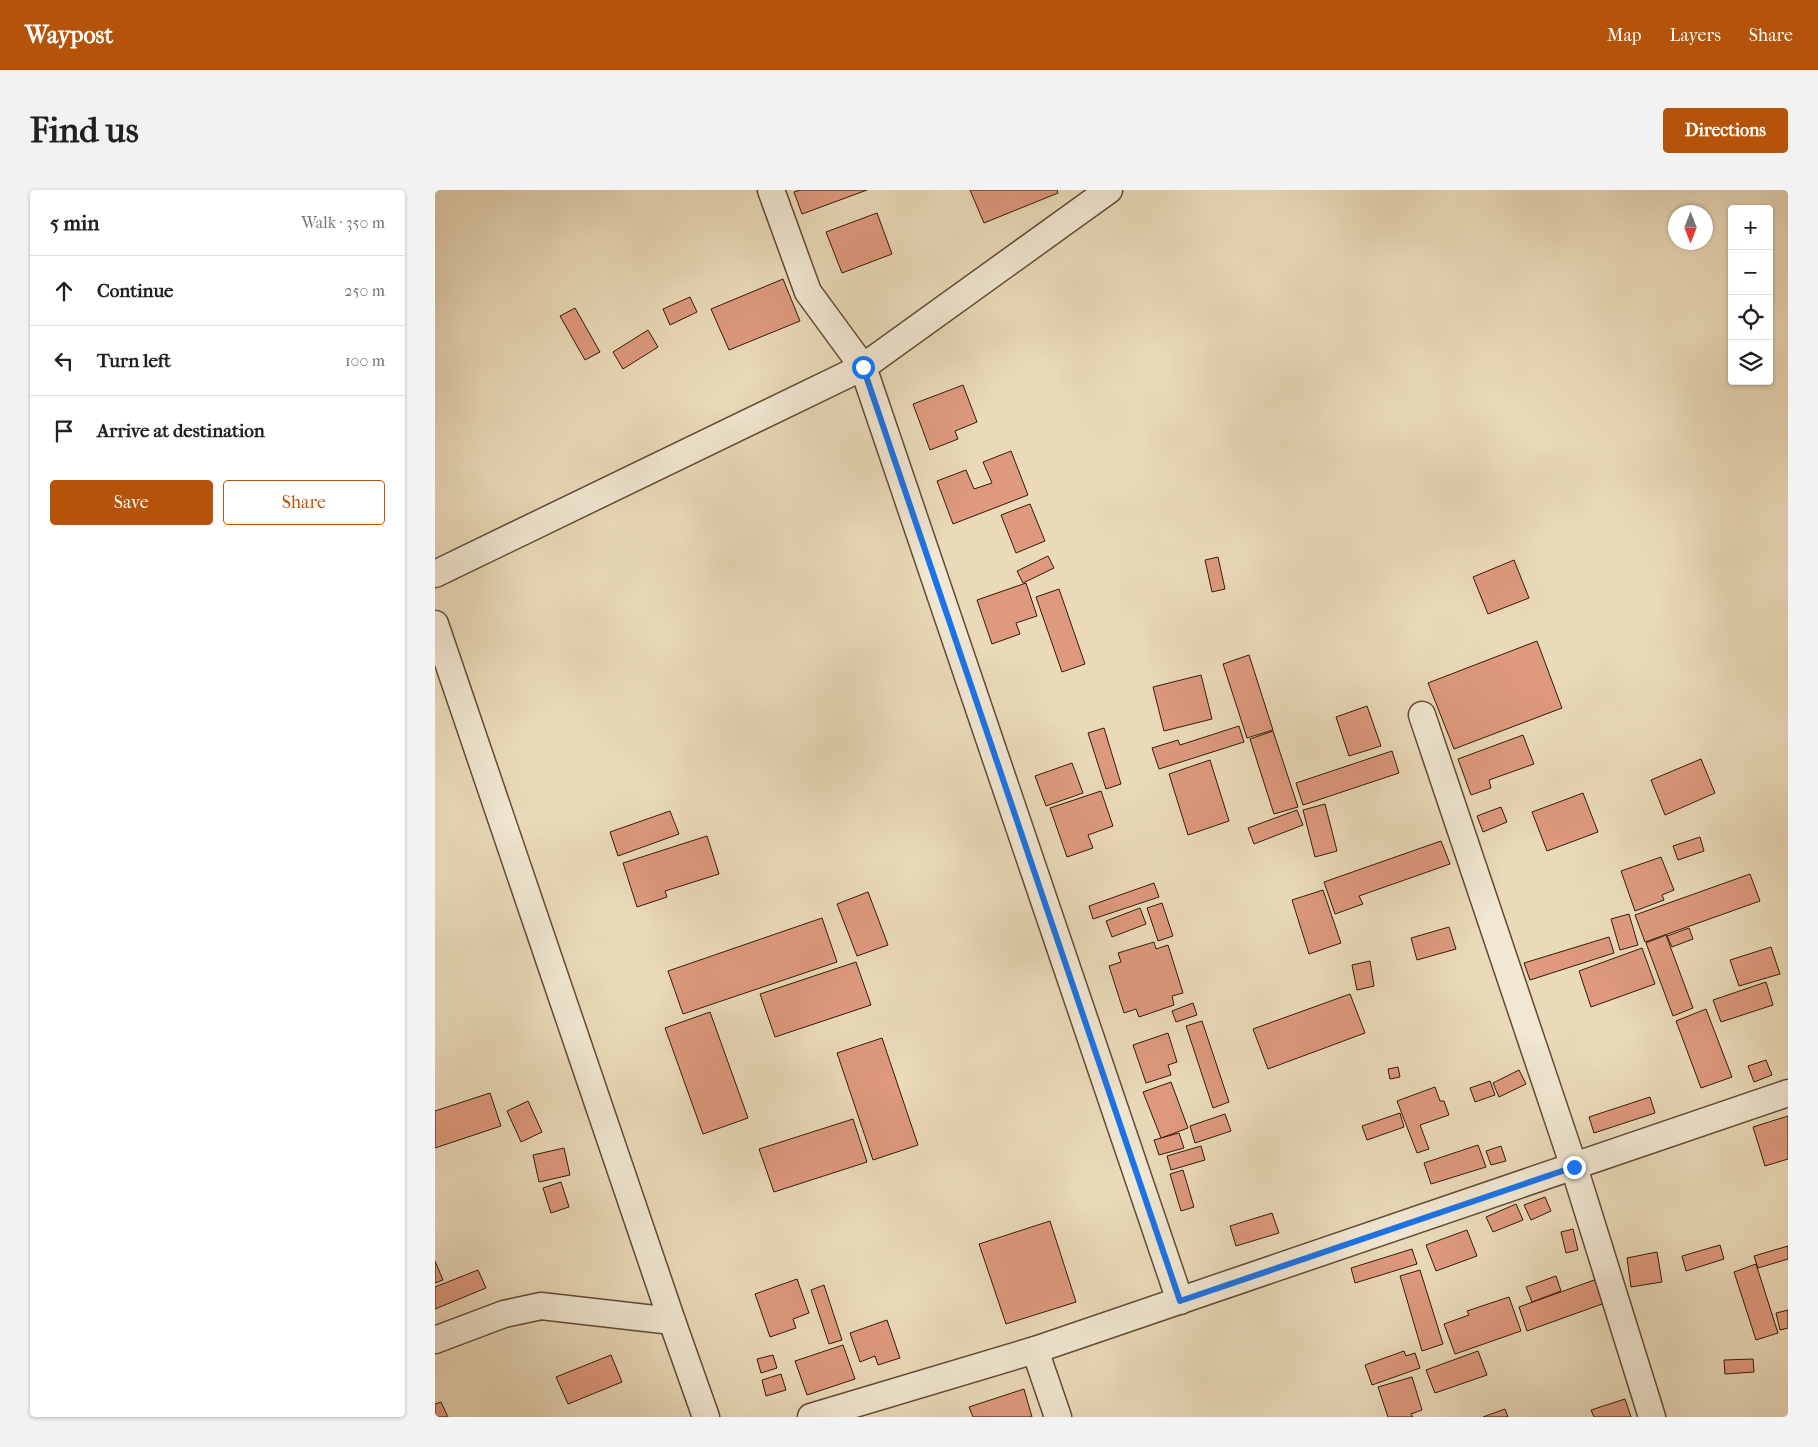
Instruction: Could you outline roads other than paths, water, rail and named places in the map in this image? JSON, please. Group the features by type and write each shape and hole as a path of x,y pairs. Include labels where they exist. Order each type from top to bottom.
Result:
{"street":[{"path":"771,190 808,292 863,367 1180,1301"},
{"path":"435,574 863,367 1109,190"},
{"path":"435,624 706,1417"},
{"path":"1422,715 1574,1167 1652,1417"},
{"path":"811,1417 1035,1350 1788,1093"},
{"path":"435,1340 504,1314 541,1306 672,1321"},
{"path":"1035,1350 1058,1417"}]}
